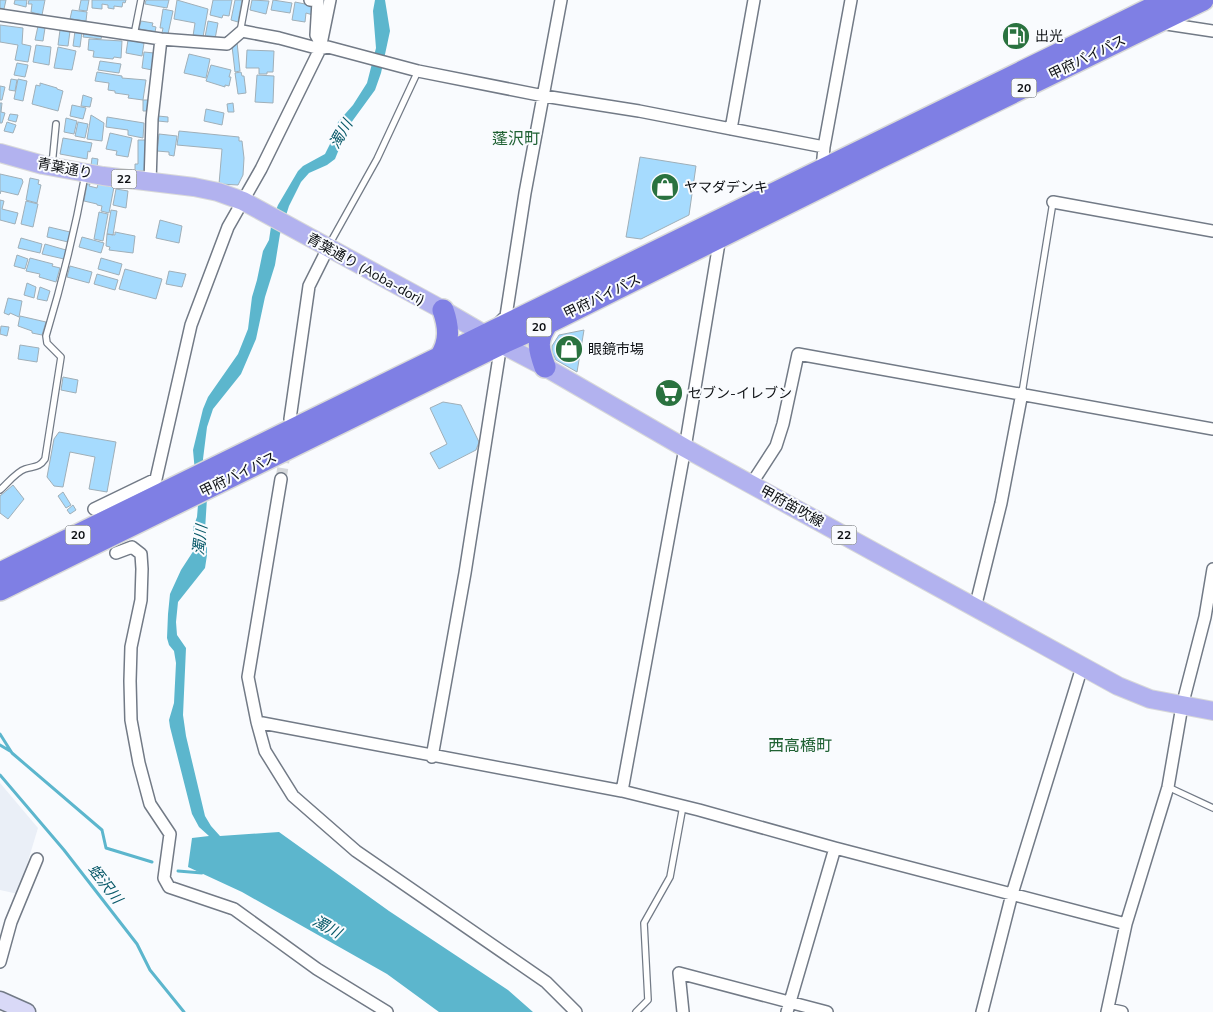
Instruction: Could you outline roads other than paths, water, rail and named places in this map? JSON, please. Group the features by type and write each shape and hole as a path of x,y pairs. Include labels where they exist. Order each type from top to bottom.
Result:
{"highway":[{"name":"甲府バイパス","path":"0,572 154,506 256,457 1168,0"},
{"name":"甲府バイパス","path":"256,457 440,358 493,339 548,323 720,237 832,167 1157,23 1203,0"},
{"path":"440,358 445,350 449,334 443,310"},
{"path":"545,367 541,355 540,334 548,323"},
{"name":"甲府バイパス","path":"0,590 154,506"}],"main road":[{"name":"青葉通り","path":"0,153 85,172 150,183 194,187 218,192 245,202"},
{"name":"青葉通り (Aoba-dori)","path":"245,202 493,339"},
{"name":"甲府笛吹線","path":"493,339 686,448 1118,686 1150,699 1213,711"}],"street":[{"path":"310,0 318,1 316,35 323,46"},
{"path":"94,509 156,479 191,325 228,227 245,202 323,46 330,0"},
{"path":"432,757 465,573 493,339 506,316 525,194 560,0"},
{"path":"731,129 754,0"},
{"path":"0,15 161,39 227,44 242,31 323,46 414,70 544,96 639,111 731,129 832,167 851,0"},
{"path":"1157,23 1213,31"},
{"path":"150,183 152,119 161,39"},
{"path":"1053,202 1213,231"},
{"path":"622,791 686,448 720,237"},
{"path":"290,419 310,286 325,247"},
{"path":"752,483 776,446 783,424 798,354 1213,429"},
{"path":"975,608 1000,503 1022,393"},
{"path":"282,479 248,676 265,751 293,796 356,851 546,982 576,1012"},
{"path":"116,553 132,547 141,554 141,600 131,655 131,720 139,763 150,804 170,834 164,878 169,887 234,909 318,969 387,1012"},
{"path":"1122,1012 1108,1010 1126,924 1168,787 1182,706 1205,616 1213,569"},
{"path":"982,1012 1012,894 1082,667"},
{"path":"257,722 432,757 622,791 1126,924"},
{"path":"789,1007 835,848"},
{"path":"0,962 11,922 37,859"},
{"path":"683,1012 679,973 789,1007 827,1012"},
{"path":"0,1000 27,1012"}],"lane":[{"path":"134,35 141,0"},
{"path":"242,31 241,27 246,0"},
{"path":"325,247 377,159 414,70"},
{"path":"52,166 56,124"},
{"path":"0,490 24,469 35,468 42,464 45,458 61,358 47,343 46,336 63,280 76,225 85,172"},
{"path":"1022,393 1053,202"},
{"path":"1168,787 1213,808"},
{"path":"636,1012 648,1000 644,923 670,876 683,806"}],"water":[{"name":"濁川","path":"375,0 385,0 390,31 381,73 375,90 348,127 335,159 309,173 301,182 289,206 280,234 275,265 265,297 256,339 241,374 213,409 207,427 203,459 207,498 205,530 207,555 205,568 178,602 176,622 177,635 186,648 183,715 186,736 205,816 220,836 279,832 389,911 508,990 533,1012 439,1012 387,974 242,892 188,867 192,838 209,836 199,827 192,814 170,727 169,720 174,703 176,663 174,651 169,645 167,638 170,594 181,570 194,550 193,528 197,517 198,505 193,450 203,409 208,397 238,354 248,329 252,297 263,251 269,240 272,220 278,205 298,171 303,166 325,154 334,136 338,122 353,105 367,83 376,48 373,11"}],"waterway":[{"path":"0,734 12,753 102,830 106,848 152,862"},
{"path":"0,745 10,751"},
{"name":"蛭沢川","path":"0,775 64,850 137,944 150,970 184,1012"},
{"path":"178,871 202,873"}],"tunnel":[{"path":"281,479 286,448"}],"place":[{"name":"出光","path":"1016,36"},
{"name":"ヤマダデンキ","path":"665,187"},
{"name":"眼鏡市場","path":"569,349"},
{"name":"セブン-イレブン","path":"669,393"}],"district":[{"name":"蓬沢町","path":"516,138"},
{"name":"西高橋町","path":"800,745"}]}
